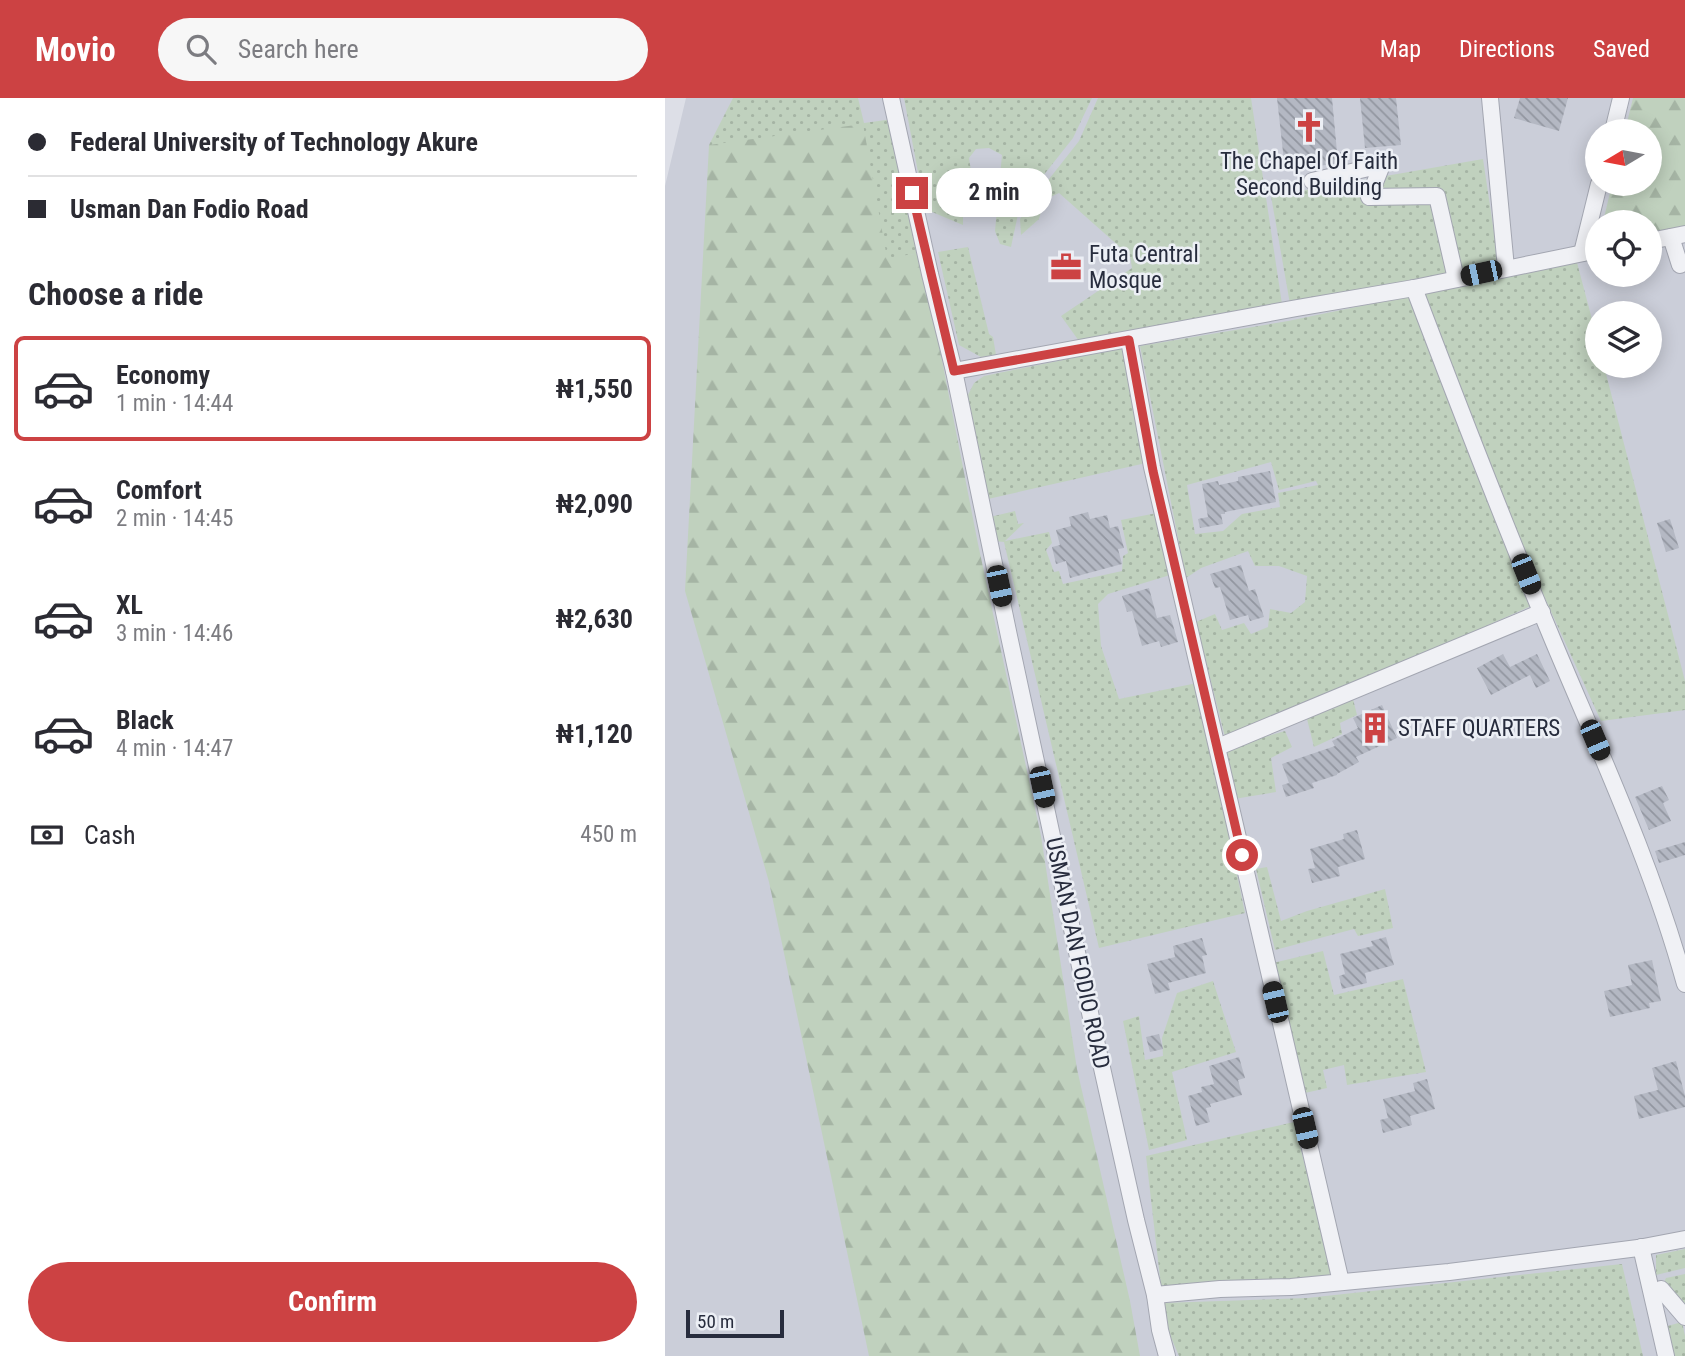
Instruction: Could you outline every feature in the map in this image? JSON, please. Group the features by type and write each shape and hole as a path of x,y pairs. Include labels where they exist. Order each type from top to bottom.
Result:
{"street":[{"name":"USMAN DAN FODIO ROAD","path":"891,98 954,371 1101,1063 1167,1356"},
{"path":"1490,98 1506,268"},
{"path":"1616,119 1621,98"},
{"path":"1312,181 1382,165 1369,197 1437,196 1456,279"},
{"path":"1678,235 1679,265"},
{"path":"954,371 1414,288 1585,253"},
{"path":"1414,288 1647,868 1685,984"},
{"path":"1129,340 1153,471 1341,1282"},
{"path":"1218,747 1542,612"},
{"path":"1155,1295 1449,1272 1685,1239"},
{"path":"1641,1247 1666,1356"},
{"path":"1661,1289 1685,1317"}],"shaded area":[{"path":"686,98 1685,98 1685,1356 665,1356 665,186"}],"green space":[{"path":"733,98 858,98 864,123 893,119 921,253 887,259 709,145"},
{"path":"904,98 1092,98 1073,138 1020,205 1011,247 1000,244 995,231 1002,155 989,148 976,149 969,158 972,177 963,225 925,209"},
{"path":"1098,98 1251,98 1282,304 1079,341 1061,316 1132,268 1130,256 1059,193 1044,200 1039,219 1021,235 1020,219 1079,141"},
{"path":"1633,98 1685,98 1685,227 1662,231 1662,210 1606,210 1609,196 1663,196 1663,119 1628,119"},
{"path":"863,124 887,258 921,253 978,544 1041,836 1077,1069 1140,1356 869,1356 769,882 685,591 709,145"},
{"path":"1483,159 1499,266 1290,304 1271,196"},
{"path":"968,247 996,355 981,357 959,345 938,252"},
{"path":"1575,255 1587,301 1585,301 1585,378 1607,378 1685,681 1685,710 1601,721 1480,456 1415,290"},
{"path":"1409,296 1531,606 1353,685 1225,737 1196,622 1215,614 1222,630 1244,623 1251,634 1268,627 1270,609 1291,613 1305,602 1307,576 1279,566 1255,566 1248,551 1201,568 1186,578 1140,346 1288,321","holes":["1271,462 1279,490 1316,481 1318,485 1278,493 1280,507 1242,514 1223,531 1195,534 1187,485"]},
{"path":"1122,348 1146,463 988,499 967,397 974,383 984,376"},
{"path":"1015,511 1018,524 1024,523 1005,541 1049,532 1052,543 1046,550 1054,572 1059,571 1063,584 1122,571 1123,556 1128,553 1121,520 1157,513 1170,575 1108,594 1098,604 1101,646 1119,699 1197,683 1245,913 1099,948 1004,542 994,541 990,517"},
{"path":"1353,699 1357,715 1340,723 1342,734 1314,747 1307,719"},
{"path":"1285,731 1292,747 1271,758 1276,792 1234,799 1223,749"},
{"path":"1267,867 1281,921 1385,889 1393,928 1358,936 1354,929 1275,950 1256,869"},
{"path":"1323,951 1334,995 1403,979 1426,1072 1347,1085 1344,1065 1323,1070 1327,1088 1305,1093 1273,963"},
{"path":"1213,981 1236,1052 1172,1072 1187,1140 1149,1150 1123,1021 1139,1016 1145,1060 1163,1056 1162,1038 1177,993"},
{"path":"1294,1122 1334,1282 1162,1295 1146,1156"},
{"path":"1685,1249 1685,1268 1656,1275 1656,1255"},
{"path":"1622,1264 1643,1356 1179,1356 1170,1335 1162,1303 1307,1298"},
{"path":"1685,1274 1685,1313 1663,1284 1666,1278"},
{"path":"1682,1322 1685,1356 1671,1356 1664,1327"}],"building":[{"path":"1277,98 1332,98 1337,152 1341,152 1342,163 1285,170"},
{"path":"1360,98 1396,98 1401,145 1365,148"},
{"path":"1520,98 1568,98 1559,131 1514,118"},
{"path":"1270,471 1276,502 1225,512 1221,514 1223,524 1200,528 1198,519 1208,517 1202,484 1218,481 1219,485 1238,481 1238,477"},
{"path":"1088,512 1090,519 1107,515 1110,528 1118,526 1124,548 1118,549 1122,564 1070,578 1066,561 1056,564 1052,547 1060,545 1056,530 1071,526 1069,517"},
{"path":"1670,519 1679,548 1666,552 1657,523"},
{"path":"1241,565 1249,591 1255,589 1264,617 1250,621 1248,615 1230,620 1220,587 1215,588 1210,574"},
{"path":"1149,588 1157,618 1170,615 1178,642 1161,647 1159,641 1142,646 1132,611 1127,612 1122,596"},
{"path":"1503,654 1510,667 1537,654 1550,681 1536,688 1530,675 1491,695 1477,668"},
{"path":"1382,705 1397,738 1356,757 1359,762 1337,775 1312,783 1314,788 1286,797 1282,785 1289,783 1282,764 1335,746 1332,741 1358,728 1353,718"},
{"path":"1662,786 1669,800 1663,803 1671,821 1649,830 1635,797"},
{"path":"1357,830 1365,859 1338,867 1340,876 1312,883 1308,869 1315,868 1310,849 1344,839 1343,834"},
{"path":"1685,842 1685,855 1659,863 1655,851"},
{"path":"1386,937 1394,965 1365,973 1367,983 1342,989 1339,976 1345,974 1340,954 1373,946 1371,941"},
{"path":"1202,938 1207,955 1202,956 1206,973 1168,983 1170,990 1155,994 1147,964 1175,957 1173,946"},
{"path":"1652,960 1661,1001 1649,1003 1650,1008 1610,1017 1604,991 1632,985 1628,965"},
{"path":"1159,1034 1163,1049 1150,1052 1146,1037"},
{"path":"1239,1057 1245,1078 1238,1080 1242,1095 1210,1104 1211,1107 1206,1108 1210,1122 1196,1126 1188,1096 1202,1092 1201,1087 1214,1084 1209,1066"},
{"path":"1676,1061 1685,1096 1685,1107 1639,1119 1634,1096 1658,1090 1652,1068"},
{"path":"1427,1079 1435,1109 1410,1116 1412,1125 1383,1133 1380,1120 1388,1118 1383,1099 1415,1091 1413,1083"}],"place":[{"name":"The Chapel Of Faith Second Building","path":"1309,127"},
{"name":"Futa Central Mosque","path":"1066,267"},
{"name":"STAFF QUARTERS","path":"1375,728"}],"route":[{"path":"912,193 954,371 1129,340 1153,471 1242,855"}]}
